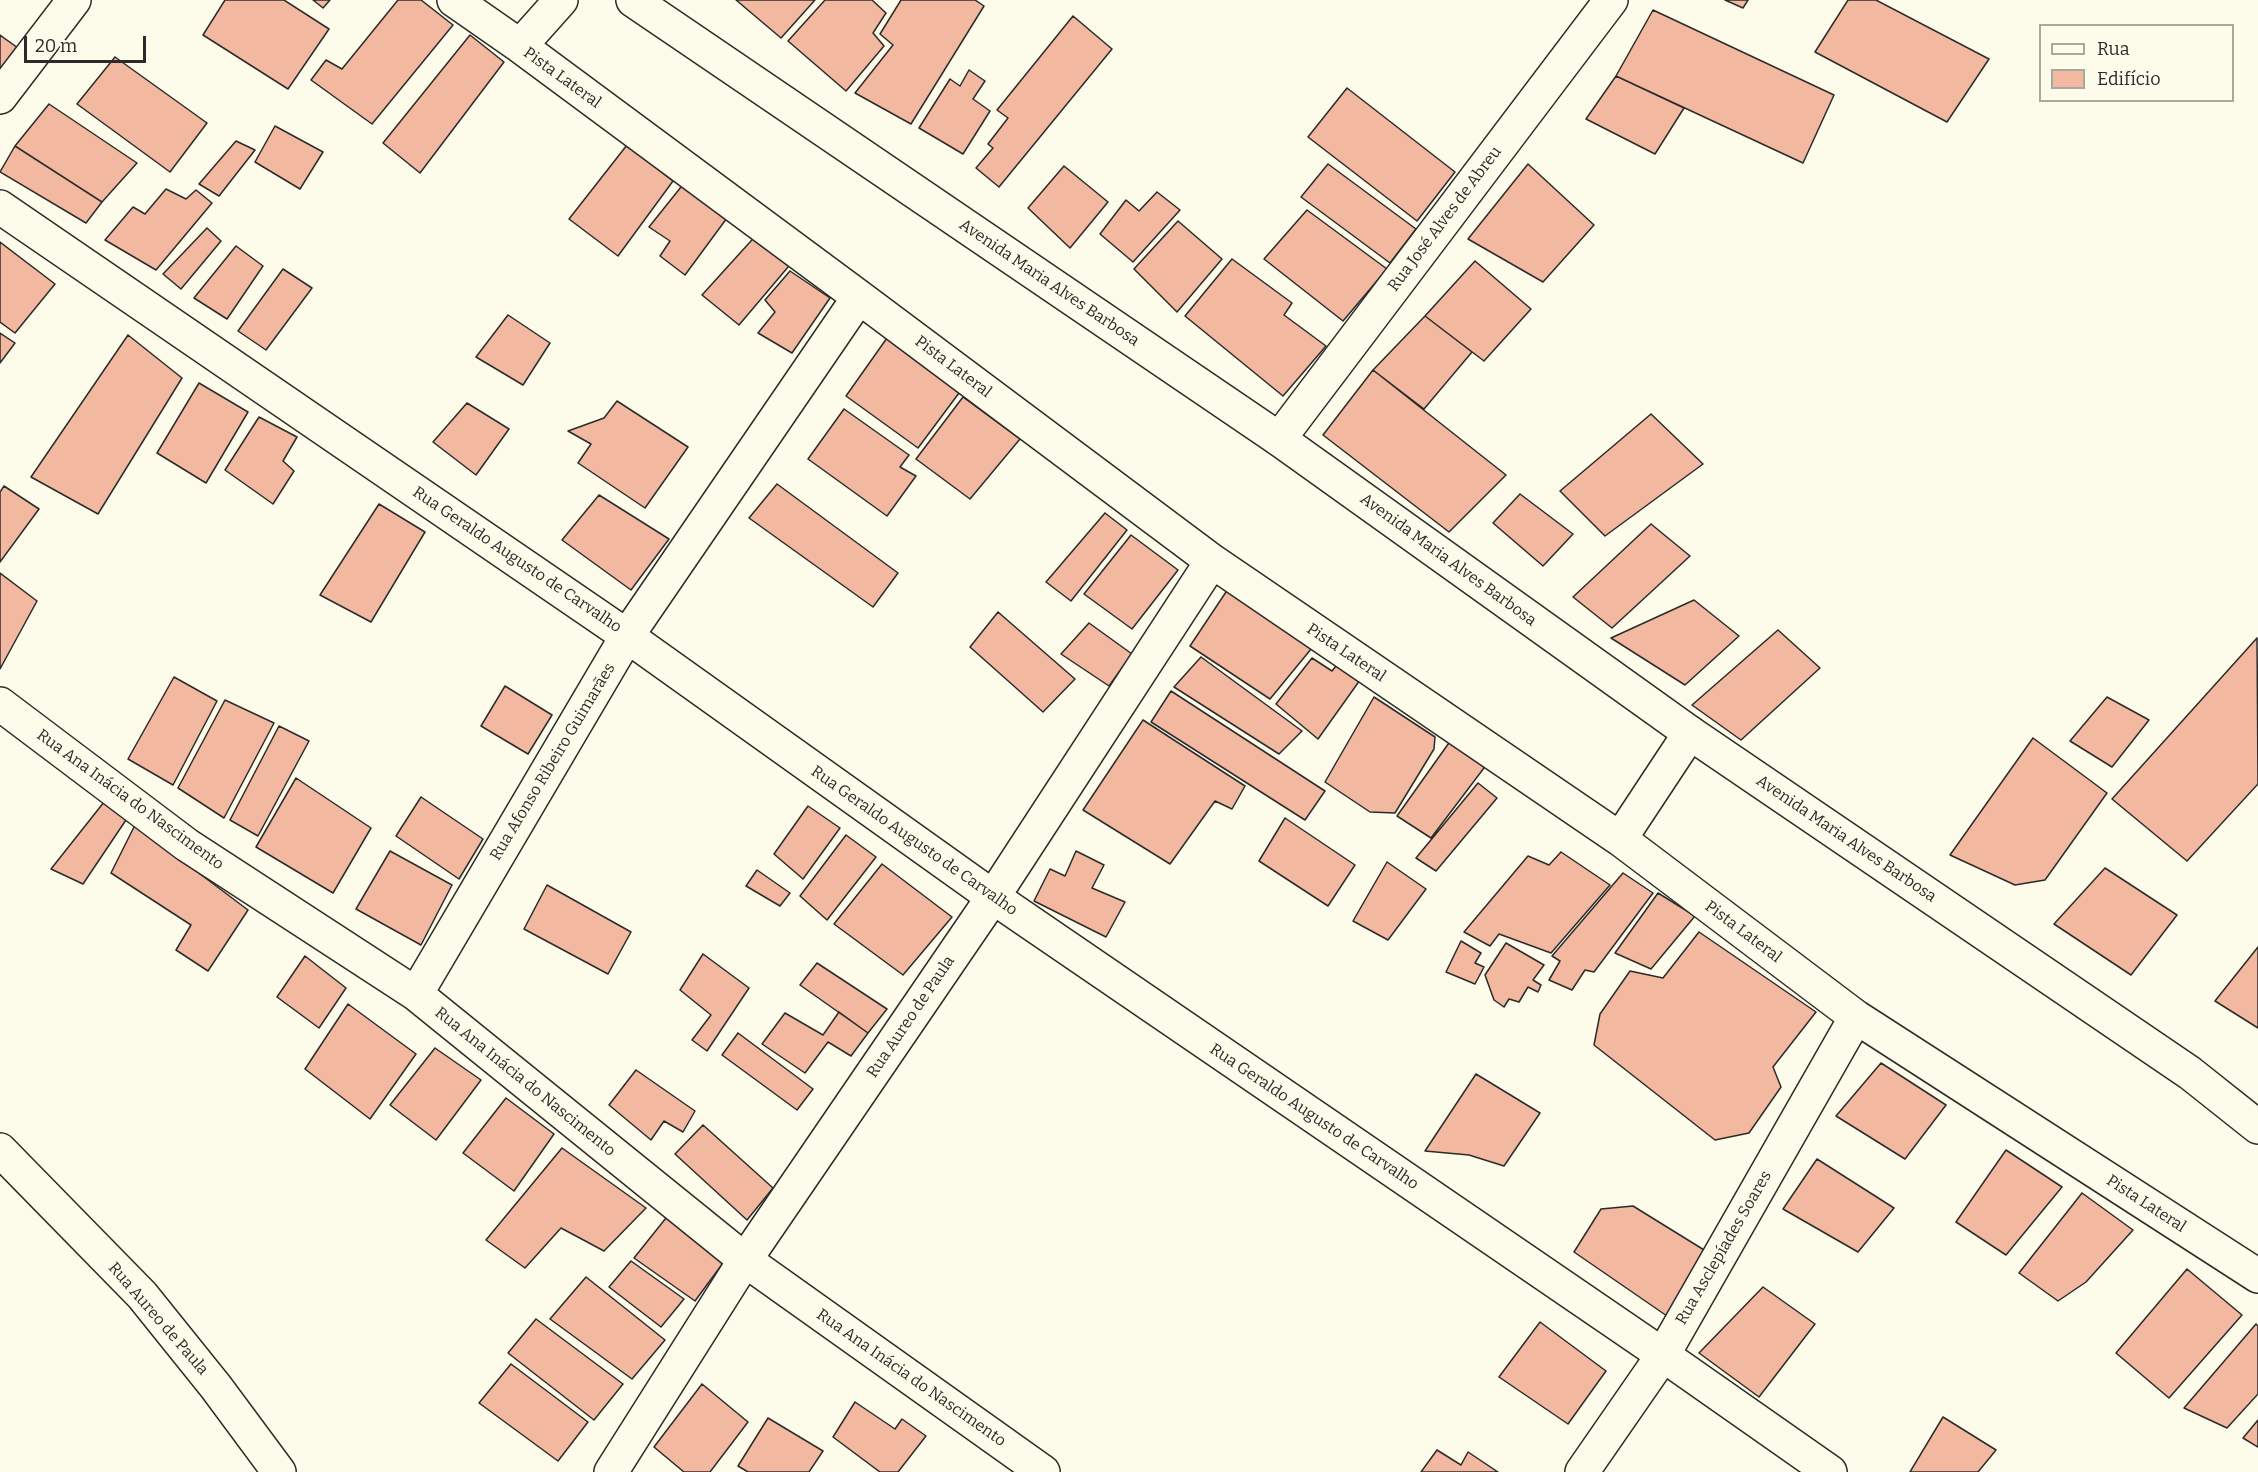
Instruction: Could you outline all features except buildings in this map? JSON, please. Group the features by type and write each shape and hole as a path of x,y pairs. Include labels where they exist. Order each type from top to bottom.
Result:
{"main road":[{"path":"0,97 74,0"},
{"name":"Pista Lateral","path":"454,0 520,46 860,297 1212,561 1620,839 1856,1017 2258,1276"},
{"path":"520,46 561,0"},
{"name":"Avenida Maria Alves Barbosa","path":"633,0 1279,439 1690,734 2190,1072 2258,1127"},
{"name":"Rua José Alves de Abreu","path":"1279,439 1611,0"},
{"name":"Rua Geraldo Augusto de Carvalho","path":"0,207 627,636 993,897 1663,1355 1830,1472"},
{"name":"Rua Afonso Ribeiro Guimarães","path":"416,994 627,636 860,297"},
{"name":"Rua Aureo de Paula","path":"611,1472 746,1260 993,897 1212,561"},
{"name":"Rua Ana Inácia do Nascimento","path":"0,704 187,845 416,994 746,1260 1042,1472"},
{"path":"1620,839 1690,734"},
{"name":"Rua Asclepíades Soares","path":"1582,1472 1663,1355 1856,1017"},
{"name":"Rua Aureo de Paula","path":"0,1150 142,1296 216,1387 279,1472"}]}
